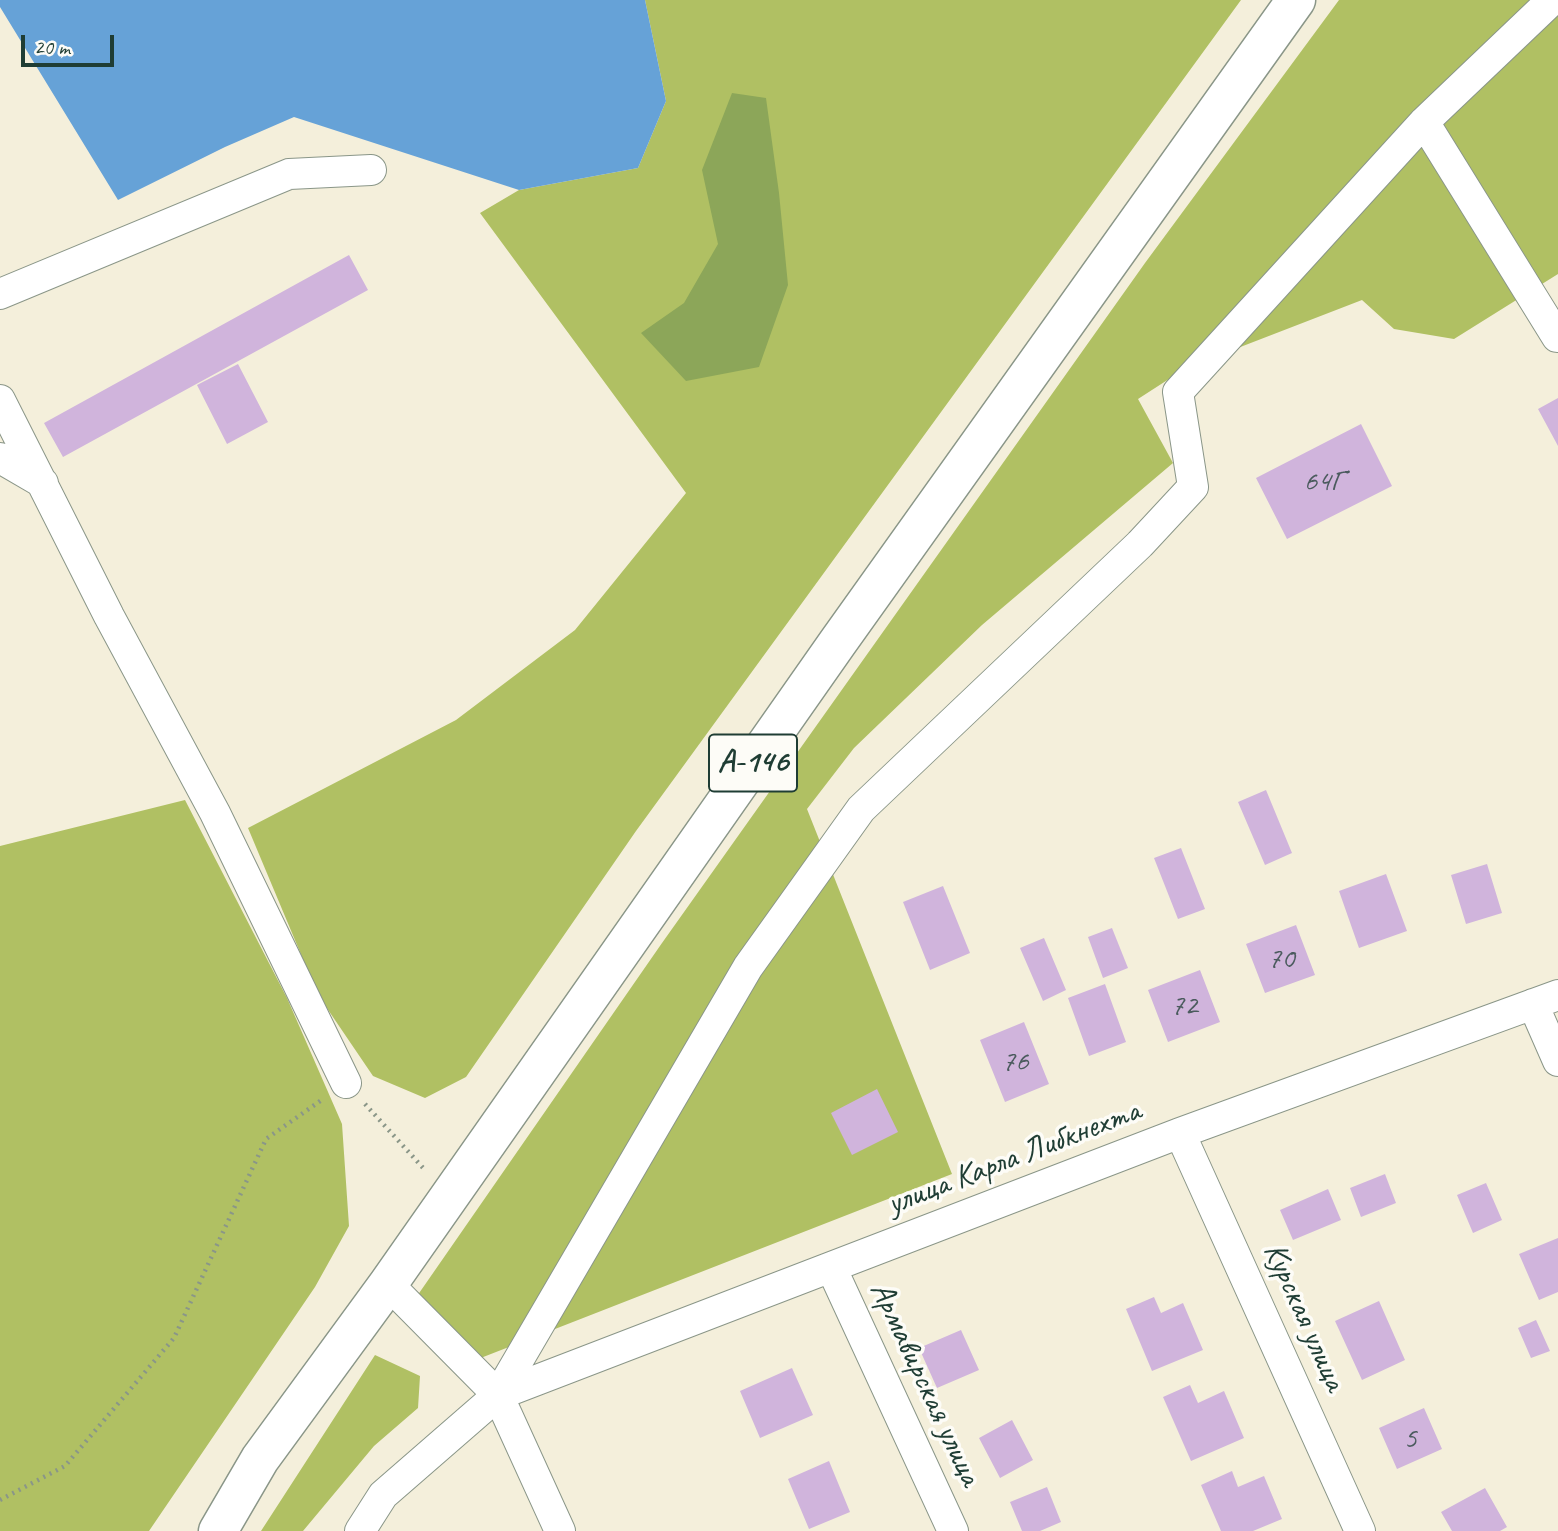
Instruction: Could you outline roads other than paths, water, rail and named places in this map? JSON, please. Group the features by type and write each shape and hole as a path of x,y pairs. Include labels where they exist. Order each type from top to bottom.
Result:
{"highway":[{"name":"А-146","path":"218,1531 260,1459 388,1284 838,642 1296,0"}],"street":[{"path":"360,1531 383,1495 498,1395 748,967 862,809 1140,544 1193,487 1178,392 1424,122 1552,0"},
{"path":"1424,122 1557,337"},
{"path":"0,293 289,174 371,170"},
{"path":"0,400 109,617 215,813 346,1083"},
{"path":"0,458 43,483"},
{"path":"1545,1000 1558,1061"},
{"name":"улица Карла Либкнехта","path":"498,1395 1180,1133 1545,1000"},
{"name":"Курская улица","path":"1180,1133 1360,1531"},
{"name":"Армавирская улица","path":"831,1267 953,1531"},
{"path":"388,1284 498,1395 560,1531"}],"water":[{"path":"0,0 645,0 666,101 638,168 519,190 294,117 225,147 118,200 0,7"}]}
